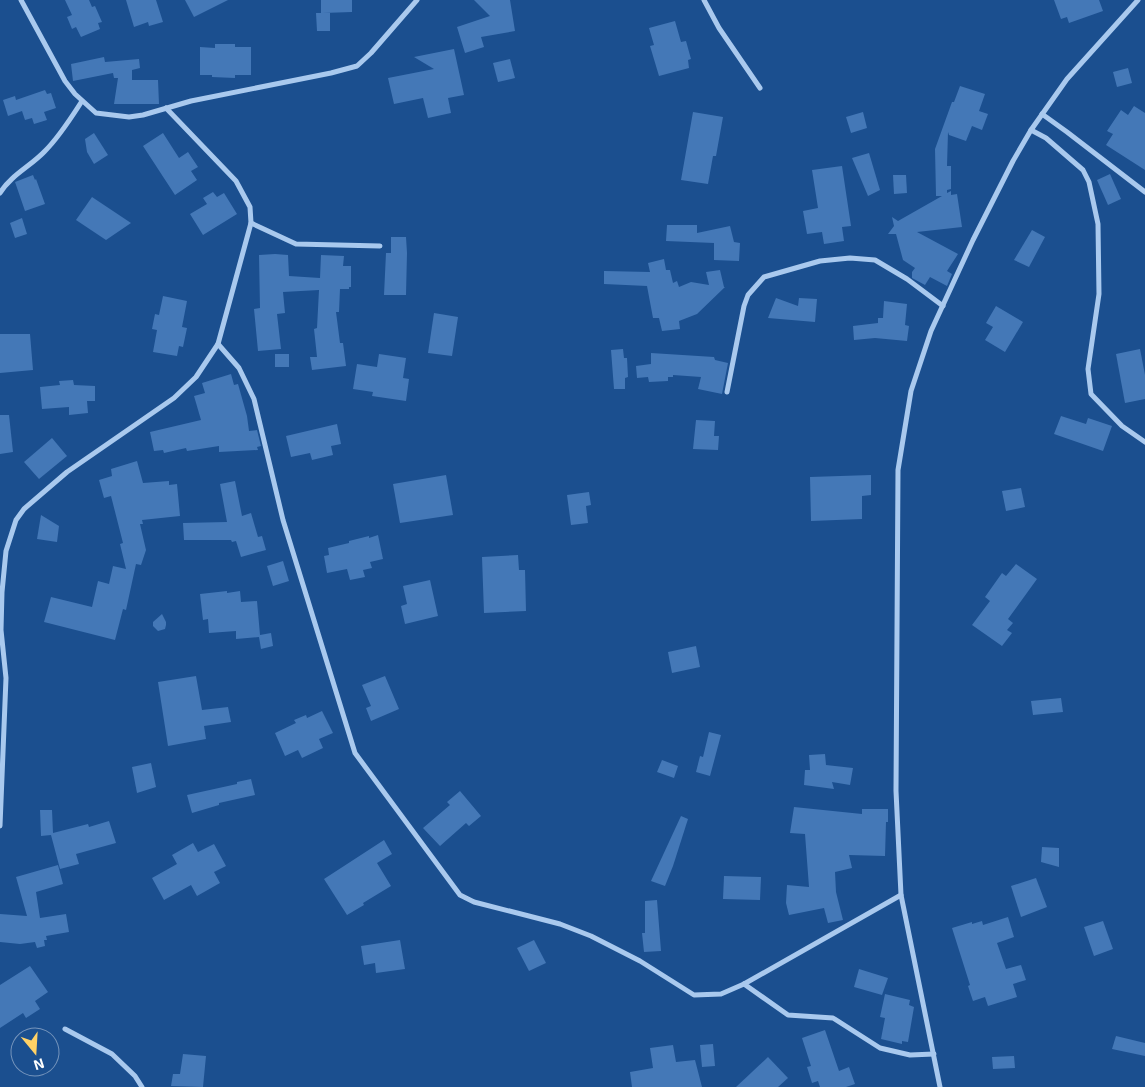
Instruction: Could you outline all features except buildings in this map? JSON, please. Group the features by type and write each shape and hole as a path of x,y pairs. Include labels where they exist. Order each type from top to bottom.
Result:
{"street":[{"path":"21,0 74,94 96,113 118,116 143,115 192,101 357,66 417,0"},
{"path":"704,0 719,28 760,88"},
{"path":"940,1087 901,895 896,791 898,470 911,391 931,331 1013,160 1042,114 1073,73 1138,0"},
{"path":"0,193 10,180 51,145 82,101"},
{"path":"0,826 6,678 1,630 2,592 6,551 16,520 24,509 67,472 174,398 196,378 218,344 251,224 250,207 236,181 166,108"},
{"path":"1042,114 1145,192"},
{"path":"1031,130 1046,138 1083,170 1089,182 1098,224 1098,294 1088,369 1091,394 1122,426 1145,442"},
{"path":"251,224 296,244 380,246"},
{"path":"727,392 744,306 748,295 764,278 820,261 850,258 875,260 907,279 943,306"},
{"path":"218,344 239,368 254,399 283,520 355,753 460,894 474,902 560,924 591,936 640,961 694,995 721,994 744,984 901,895"},
{"path":"744,984 788,1015 833,1018 880,1048 910,1055 934,1054"},
{"path":"65,1029 112,1054 135,1076 142,1087"}]}
